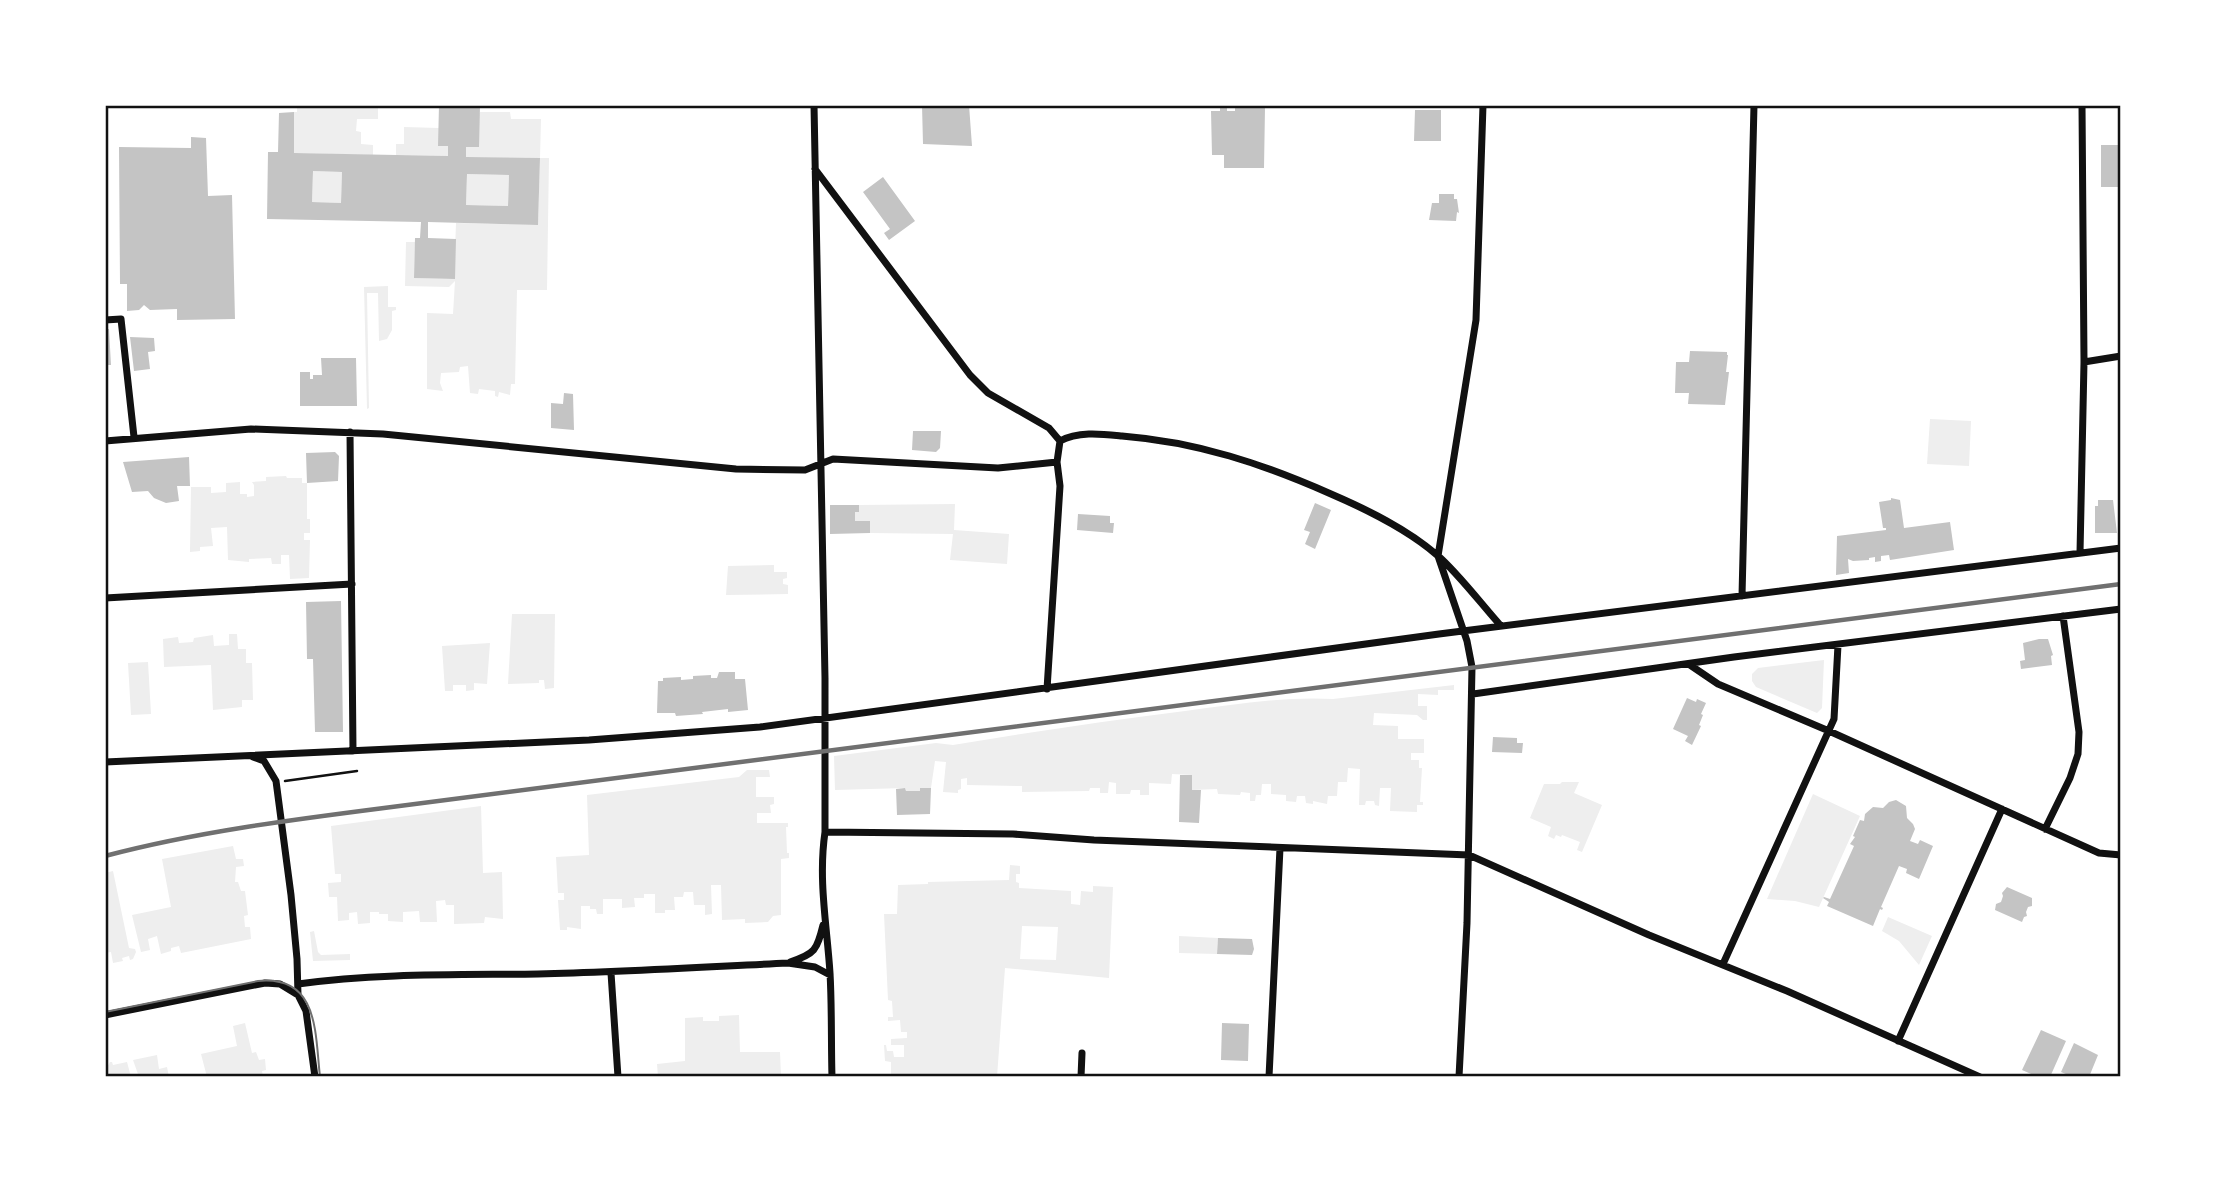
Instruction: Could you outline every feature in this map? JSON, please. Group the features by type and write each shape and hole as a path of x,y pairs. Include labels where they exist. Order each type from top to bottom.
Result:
{"street":[{"path":"814,105 825,719 825,832 821,856 830,975 832,1077"},
{"path":"1458,1077 1469,855 1472,667 1464,631 1438,555 1476,320 1483,105"},
{"path":"1742,596 1754,105"},
{"path":"2080,553 2084,362 2082,105"},
{"path":"815,169 970,375 988,393 1049,428 1060,441 1057,463 1060,486 1048,689"},
{"path":"105,320 121,319 134,438"},
{"path":"2084,362 2121,356"},
{"path":"105,441 251,429 350,432 736,469 805,470 833,459 998,468 1057,463"},
{"path":"350,432 354,751"},
{"path":"1060,441 1070,435 1103,434 1162,439 1249,460 1316,488 1382,519 1438,555 1501,626"},
{"path":"105,762 700,733 825,719 1501,626 2121,548"},
{"path":"105,598 352,584"},
{"path":"1473,694 1734,657 2121,609"},
{"path":"2045,829 2070,778 2078,754 2079,732 2063,616"},
{"path":"1723,964 1834,719 1838,645"},
{"path":"1690,665 1718,684 2099,853 2121,855"},
{"path":"244,755 264,761 276,781 291,895 298,995 306,1011 315,1077"},
{"path":"1898,1041 2002,809"},
{"path":"825,832 1013,834 1469,855 1649,935 1723,964 1967,1074 1980,1077"},
{"path":"1269,1077 1280,848"},
{"path":"788,963 813,952 818,945 824,921"},
{"path":"298,984 416,976 611,973 788,963 815,967 830,975"},
{"path":"611,973 618,1077"},
{"path":"105,1015 265,983 280,984 298,995"},
{"path":"1080,1077 1082,1053"}],"path":[{"path":"285,781 358,771"}],"shaded area":[{"path":"297,105 378,105 378,119 357,119 356,131 361,132 361,144 373,145 373,155 294,153 294,112 297,112"},
{"path":"480,112 510,112 511,119 541,119 540,158 466,157 466,147"},
{"path":"404,127 439,128 439,146 448,146 448,156 396,155 396,144 404,144"},
{"path":"540,158 549,158 547,290 517,290 515,384 511,384 510,395 499,392 498,397 495,396 495,391 479,389 478,394 470,393 468,366 460,367 459,372 441,373 443,391 427,389 427,313 453,314 455,281 449,287 405,286 406,242 415,242 414,278 454,279 456,223 538,225"},
{"path":"313,171 342,172 341,203 312,202"},
{"path":"467,174 509,175 508,206 466,205"},
{"path":"388,286 388,307 396,307 396,310 392,311 392,330 387,339 379,341 378,293 367,293 367,409 364,287"},
{"path":"1930,419 1971,421 1969,466 1927,464"},
{"path":"266,477 302,478 302,483 307,483 307,519 310,519 310,533 304,533 304,540 310,540 309,578 290,579 289,555 281,555 281,564 272,564 271,558 249,559 249,562 228,560 227,527 211,528 213,546 200,547 200,551 190,552 191,487 211,487 211,493 226,492 226,483 240,482 240,494 247,494 247,497 254,496 252,482 266,481"},
{"path":"955,504 954,530 1009,534 1007,564 950,560 953,534 870,533 870,521 855,521 855,512 859,512 859,505"},
{"path":"774,565 774,572 787,572 783,584 788,585 788,594 726,595 728,566"},
{"path":"512,614 555,614 554,688 545,689 544,680 539,680 539,683 508,684"},
{"path":"229,634 237,634 238,649 246,649 246,663 252,663 253,700 242,700 242,707 213,710 211,665 164,667 163,639 178,637 179,643 193,642 194,638 213,635 214,646 229,645"},
{"path":"490,643 487,684 474,683 474,690 466,691 466,685 453,685 453,691 445,691 442,646"},
{"path":"1824,660 1822,708 1817,713 1756,687 1752,681 1752,674 1758,668"},
{"path":"148,662 151,714 131,715 128,663"},
{"path":"1454,685 1454,690 1438,690 1438,695 1418,694 1418,706 1427,706 1427,720 1417,715 1374,713 1373,725 1398,726 1398,739 1424,739 1424,753 1411,753 1411,760 1419,760 1419,768 1422,768 1420,802 1423,802 1423,805 1417,805 1417,812 1390,811 1391,788 1380,788 1379,806 1375,805 1374,801 1359,805 1360,769 1348,768 1347,782 1338,782 1337,796 1328,796 1327,804 1313,801 1313,804 1306,803 1305,796 1297,796 1296,802 1286,801 1286,795 1271,794 1271,784 1262,784 1261,795 1256,795 1255,801 1250,801 1250,793 1218,794 1217,789 1192,790 1192,775 1172,774 1171,784 1149,783 1149,795 1140,795 1140,790 1131,790 1130,794 1116,794 1116,783 1109,782 1108,793 1100,793 1100,788 1090,788 1089,791 1022,792 1022,786 967,785 967,778 961,779 958,793 943,792 946,762 935,761 931,788 920,788 920,791 906,791 905,788 835,790 834,756 936,743 953,745 1259,702 1333,699"},
{"path":"747,770 769,770 770,777 756,777 756,797 774,797 774,804 770,805 771,813 757,813 757,823 788,823 786,827 789,858 781,859 781,915 773,916 768,922 722,920 721,885 711,885 712,914 705,915 705,905 694,905 693,892 684,892 683,897 674,897 675,910 665,910 665,913 655,913 655,894 644,894 644,898 634,898 635,907 622,908 622,899 603,899 603,914 597,914 596,909 590,909 590,906 581,906 581,929 567,927 567,930 560,930 558,900 564,900 564,893 558,893 556,857 589,855 587,795 739,777"},
{"path":"1579,782 1574,793 1602,805 1582,852 1577,850 1580,842 1562,835 1556,835 1554,839 1548,836 1551,827 1530,818 1544,784"},
{"path":"1813,794 1860,816 1819,907 1795,901 1767,899"},
{"path":"481,806 483,873 502,872 503,919 485,917 484,923 454,924 454,905 446,905 445,900 436,901 437,922 420,922 419,911 403,912 403,922 388,921 388,914 379,912 370,912 370,923 358,924 357,912 349,913 349,920 338,921 337,897 329,897 328,883 341,882 341,874 335,874 331,826"},
{"path":"233,846 236,859 243,859 244,866 236,867 235,882 238,882 241,891 245,891 248,915 244,916 245,927 250,927 251,939 181,953 179,946 161,954 157,936 148,939 150,950 141,952 132,915 171,907 162,859"},
{"path":"1010,865 1020,866 1020,874 1016,874 1019,888 1071,891 1071,904 1080,905 1081,891 1093,892 1093,886 1113,887 1109,978 1005,968 997,1077 891,1077 891,1062 885,1061 884,1045 887,1051 893,1051 894,1057 904,1057 904,1045 891,1045 891,1039 907,1038 907,1032 901,1032 900,1020 888,1021 888,1017 893,1017 892,1001 888,1000 884,914 897,914 898,885 1009,880","holes":["1022,926 1058,927 1056,960 1020,959"]},
{"path":"113,871 129,948 135,949 136,952 133,959 130,960 129,956 122,958 123,961 113,963 111,952 105,953 105,873"},
{"path":"1888,917 1932,936 1919,965 1899,941 1882,931"},
{"path":"314,931 321,955 350,954 350,960 313,961 310,932"},
{"path":"1179,936 1218,938 1217,954 1179,953"},
{"path":"739,1015 740,1052 780,1052 781,1077 658,1077 657,1064 685,1061 685,1018 703,1017 703,1021 719,1021 719,1016"},
{"path":"245,1023 252,1053 256,1052 259,1060 265,1059 266,1070 262,1071 263,1077 207,1077 201,1054 237,1046 233,1026"},
{"path":"157,1055 159,1069 167,1067 169,1077 139,1077 133,1060"},
{"path":"110,1062 113,1065 127,1062 131,1077 108,1077 105,1071"}],"building":[{"path":"439,105 480,106 479,147 466,147 466,157 540,158 538,225 428,222 428,238 456,239 455,279 414,278 415,238 420,238 421,222 267,219 268,152 278,152 279,113 294,112 294,153 448,156 448,146 438,146","holes":["313,171 342,172 341,203 312,202","467,174 509,175 508,206 466,205"]},
{"path":"922,105 969,105 972,146 923,144"},
{"path":"1220,107 1227,108 1227,111 1235,111 1235,108 1265,108 1264,168 1224,168 1224,155 1212,155 1211,111 1220,111"},
{"path":"1415,110 1441,110 1441,141 1414,141"},
{"path":"191,137 206,138 208,196 232,195 235,319 177,320 177,309 150,310 144,305 139,310 127,311 127,284 120,284 119,147 191,148"},
{"path":"2101,145 2121,145 2121,187 2101,187"},
{"path":"883,177 915,221 889,240 884,233 890,229 863,192"},
{"path":"1439,194 1454,194 1459,213 1457,212 1456,221 1429,220 1432,203 1439,203"},
{"path":"105,329 109,329 111,365 105,365"},
{"path":"130,337 154,338 155,351 148,352 150,369 134,371"},
{"path":"1690,351 1727,352 1726,372 1729,372 1725,405 1688,404 1689,393 1675,393 1676,362 1689,362"},
{"path":"321,358 356,358 357,406 300,406 300,372 310,372 310,379 313,379 313,375 322,375"},
{"path":"564,393 573,394 574,430 551,428 551,403 563,404"},
{"path":"913,431 941,431 940,448 936,452 912,450"},
{"path":"335,452 339,456 338,481 307,483 306,453"},
{"path":"189,457 190,486 177,486 179,501 166,503 154,498 148,491 132,492 123,462"},
{"path":"1891,498 1900,500 1904,528 1950,522 1954,550 1890,560 1889,555 1881,556 1881,561 1875,562 1875,557 1869,560 1848,559 1849,573 1836,575 1837,536 1886,530 1883,528 1879,502"},
{"path":"2098,500 2113,500 2117,533 2095,533 2095,506 2098,506"},
{"path":"1315,503 1331,510 1315,549 1305,544 1310,532 1304,530"},
{"path":"830,505 859,505 859,512 855,512 855,521 870,521 870,533 830,534"},
{"path":"1078,514 1110,516 1110,523 1114,523 1113,533 1077,530"},
{"path":"341,601 343,732 315,732 313,659 307,659 306,602"},
{"path":"2048,639 2053,655 2052,665 2021,669 2020,661 2025,660 2023,643"},
{"path":"719,672 735,672 735,679 745,679 748,710 728,712 728,709 676,716 675,713 657,713 658,681 663,681 663,678 681,677 681,680 711,675 711,678 717,678"},
{"path":"1687,698 1706,703 1701,714 1701,726 1692,745 1685,741 1688,736 1673,729"},
{"path":"1493,737 1517,738 1517,743 1523,743 1522,753 1492,752"},
{"path":"1180,775 1192,775 1192,790 1201,790 1199,823 1179,822"},
{"path":"905,788 906,791 920,791 920,788 931,788 930,814 897,815 896,789"},
{"path":"1896,800 1906,806 1907,818 1915,829 1910,841 1918,844 1920,840 1933,846 1919,879 1899,866 1873,926 1827,906 1829,902 1823,898 1830,899 1854,846 1850,844 1860,820 1864,821 1865,814 1873,807 1883,808"},
{"path":"2007,887 2032,898 2032,906 2028,907 2027,916 2022,922 1995,910"},
{"path":"1218,938 1252,939 1252,955 1217,954"},
{"path":"1222,1023 1249,1024 1248,1061 1221,1060"},
{"path":"2041,1030 2066,1041 2050,1077 2038,1077 2022,1070"},
{"path":"2074,1043 2098,1055 2089,1077 2073,1077 2061,1072"}],"tram line":[{"path":"105,1012 258,981 278,982 293,987 310,1010 320,1077"}],"railway":[{"path":"105,856 208,833 314,817 2121,584"}]}
